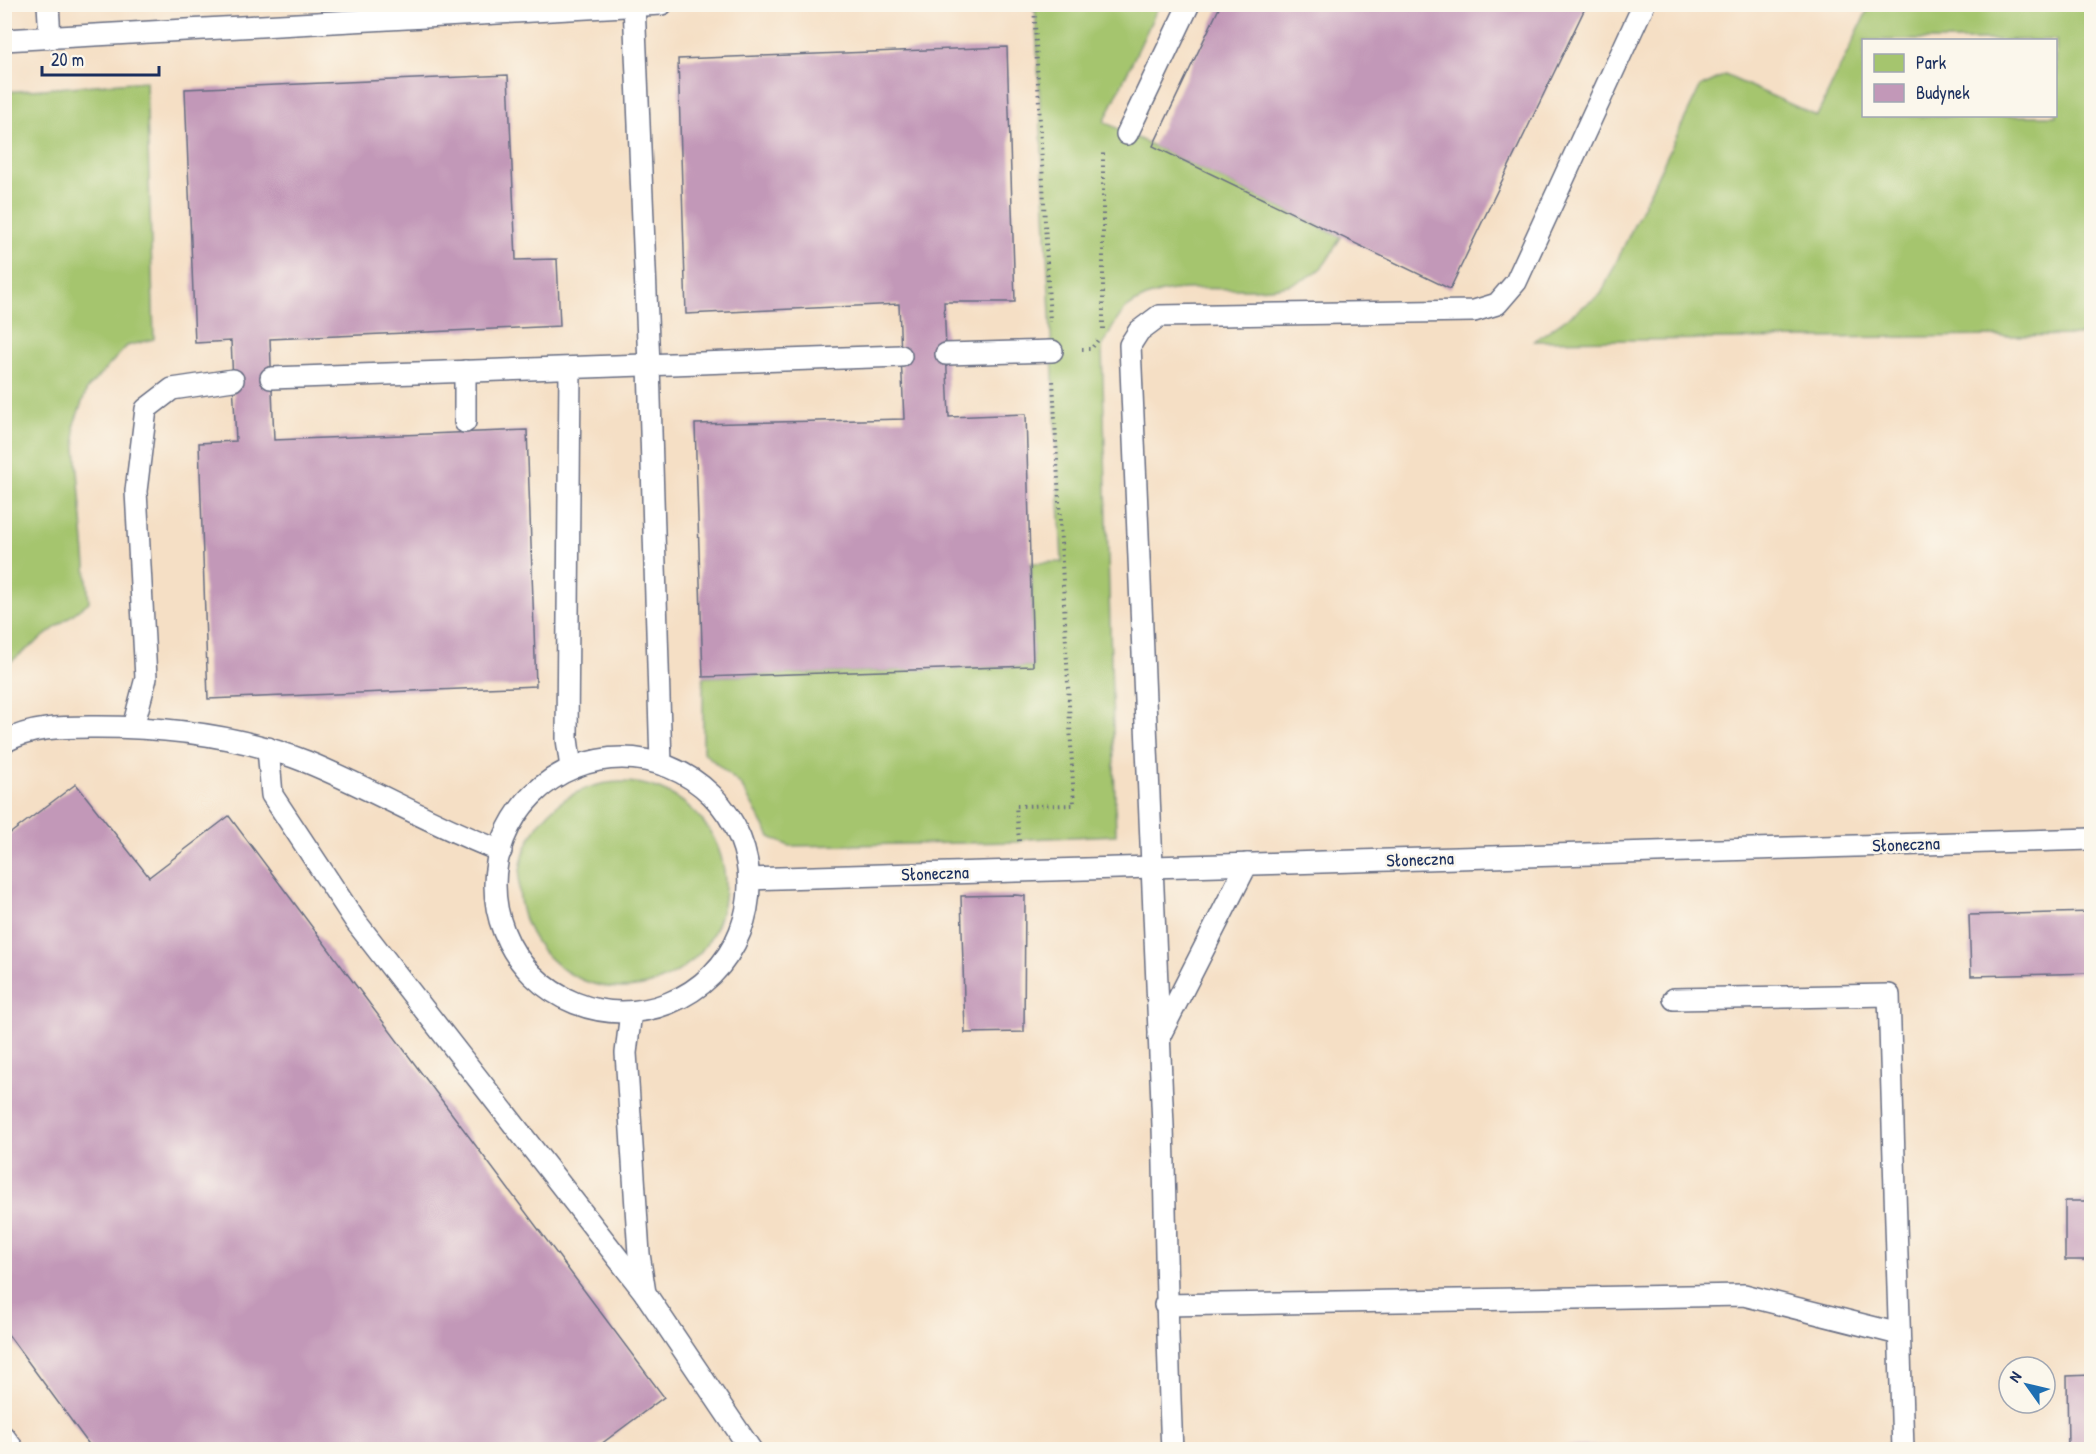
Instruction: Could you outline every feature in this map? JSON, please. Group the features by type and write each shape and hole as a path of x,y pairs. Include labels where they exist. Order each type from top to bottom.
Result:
{"lane":[{"path":"48,4 50,38"},
{"path":"4,40 662,4"},
{"path":"1127,134 1190,4"},
{"path":"1172,1449 1165,1305 1167,1242 1131,345 1139,331 1159,316 1474,311 1497,304 1516,282 1644,4"},
{"path":"634,5 649,365 661,764"},
{"path":"946,354 1052,351"},
{"path":"272,378 902,356"},
{"path":"570,368 567,739 571,768"},
{"path":"465,371 465,422"},
{"path":"133,727 146,678 136,491 146,409 172,389 233,380"},
{"path":"4,742 15,736 55,727 133,727 215,737 268,748 308,762 458,835 501,851"},
{"path":"268,748 272,795 356,922 645,1293 751,1449"},
{"path":"617,758 661,764 689,777 713,796 732,820 744,849 749,879 746,914 734,947 712,976 684,997 651,1010 631,1012 616,1013 581,1006 550,991 524,967 506,937 496,903 497,867 506,834 525,804 551,780 571,768 617,758"},
{"name":"Słoneczna","path":"749,879 2091,839"},
{"path":"1159,1037 1247,864"},
{"path":"1674,999 1889,995 1903,1449"},
{"path":"631,1012 626,1053 639,1254 645,1293"},
{"path":"1165,1305 1744,1295 1899,1334"},
{"path":"4,1437 14,1449"}],"path":[{"path":"1019,842 1016,806 1074,805 1034,4"},
{"path":"1052,351 1091,349 1103,335 1103,146"}],"green space":[{"path":"1035,5 1159,5 1104,122 1341,237 1321,268 1301,281 1277,287 1252,289 1173,290 1149,296 1123,311 1102,347 1116,835 1027,839 1019,842 789,846 770,837 741,785 703,752 703,677 1033,666 1031,563 1062,562"},
{"path":"1870,5 2091,5 2091,335 1534,341 1601,294 1700,87 1725,75 1817,116"},
{"path":"146,81 154,339 127,346 87,389 74,424 89,602 5,666 5,92"},
{"path":"612,782 632,782 652,786 671,794 695,812 713,836 721,855 725,885 721,915 713,934 695,958 671,976 652,984 632,988 612,988 592,984 573,976 557,965 542,950 531,934 523,915 519,895 519,875 523,855 531,836 542,820 557,805 573,794 592,786"}],"building":[{"path":"1221,4 1587,4 1450,289 1153,146"},
{"path":"1007,47 1015,302 944,302 949,417 1026,414 1033,666 703,677 695,424 904,419 899,304 686,314 678,59"},
{"path":"508,75 516,260 557,259 560,326 270,339 274,440 527,430 536,686 208,699 199,443 236,441 231,341 195,343 185,89"},
{"path":"76,784 149,877 229,816 664,1397 593,1450 93,1450 4,1329 4,838"},
{"path":"961,896 1025,896 1024,1032 965,1033"},
{"path":"2092,912 2092,973 1971,976 1969,915"},
{"path":"2088,1196 2092,1196 2092,1270 2089,1260 2065,1260 2065,1201 2088,1201"},
{"path":"2092,1375 2092,1450 2068,1450 2067,1376"},
{"path":"1644,1445 1644,1450 1490,1450 1490,1447"}]}
